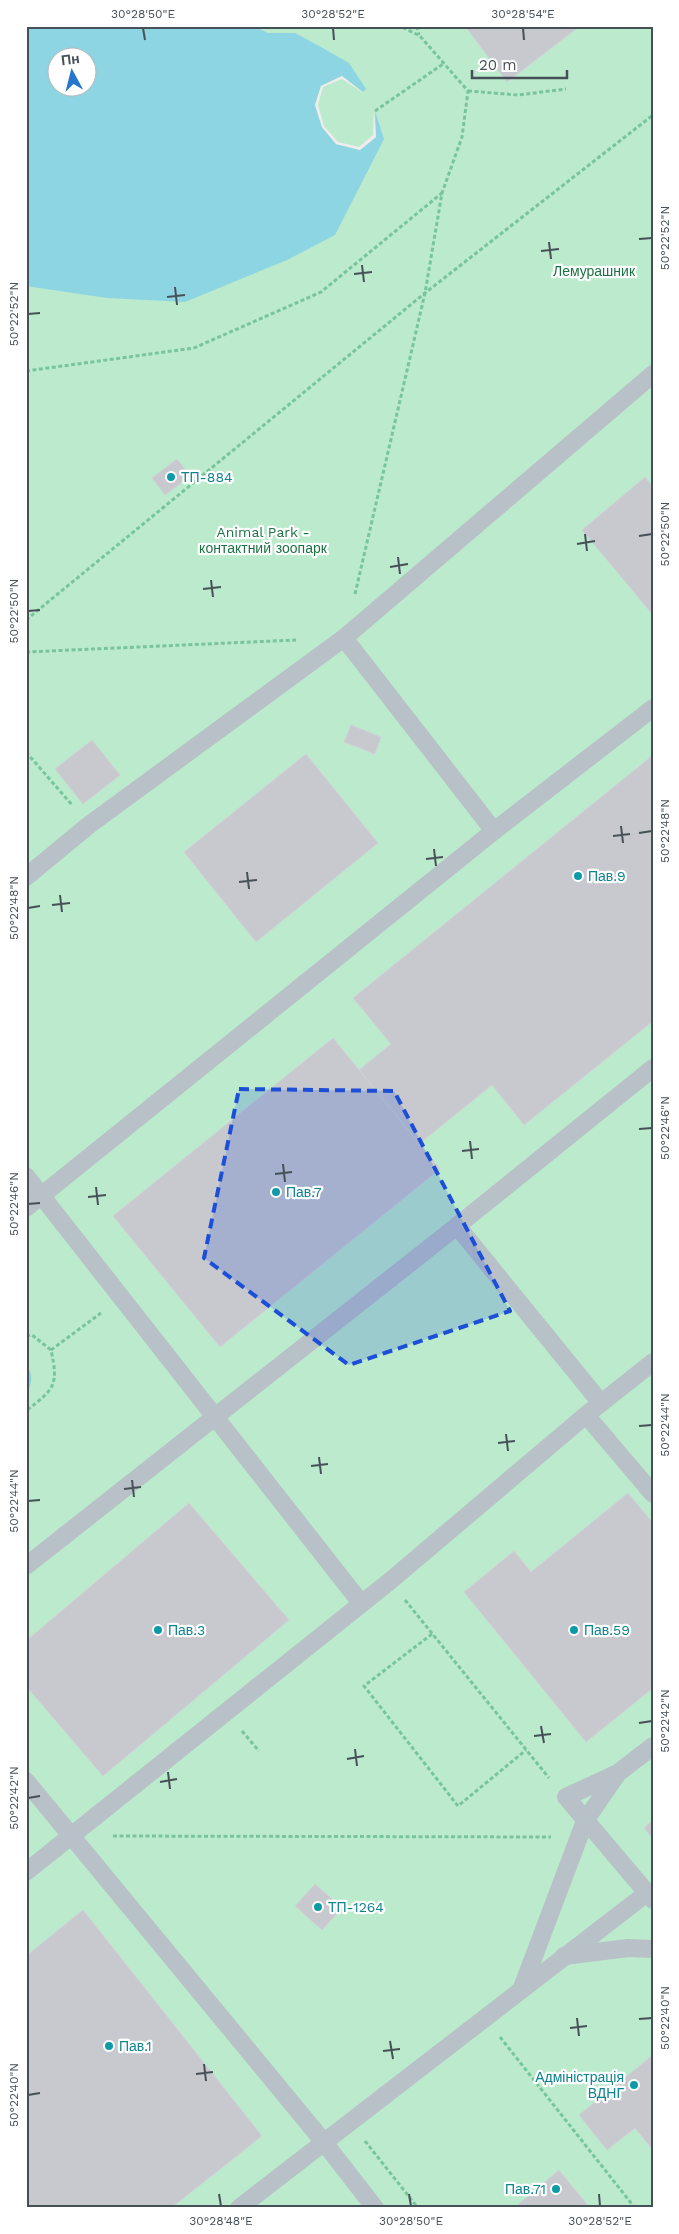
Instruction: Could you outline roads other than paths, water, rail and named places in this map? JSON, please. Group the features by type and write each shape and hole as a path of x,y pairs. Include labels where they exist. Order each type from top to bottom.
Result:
{"lane":[{"path":"26,877 89,825 344,638 653,374"},
{"path":"344,638 494,831"},
{"path":"26,1208 494,831 653,708"},
{"path":"26,1566 457,1226 653,1068"},
{"path":"26,1176 361,1603"},
{"path":"457,1226 601,1403"},
{"path":"26,1872 390,1581 586,1415 653,1362"},
{"path":"586,1415 653,1494"},
{"path":"239,2208 564,1956 650,1897 582,1829 566,1797 618,1773 653,1746"},
{"path":"522,1988 582,1829 618,1773"},
{"path":"26,1781 323,2141 375,2208"},
{"path":"564,1956 628,1948 653,1950"}],"water":[{"path":"26,26 254,26 268,33 295,33 349,63 366,89 363,92 342,76 321,86 315,105 322,127 336,144 360,150 376,137 375,111 384,139 335,235 287,260 185,302 107,298 26,286"},
{"path":"26,1365 29,1368 31,1380 26,1394"}],"place":[{"name":"ТП-884","path":"171,477"},
{"name":"Пав.9","path":"578,876"},
{"name":"Пав.7","path":"276,1192"},
{"name":"Пав.3","path":"158,1630"},
{"name":"Пав.59","path":"574,1630"},
{"name":"ТП-1264","path":"318,1907"},
{"name":"Пав.1","path":"109,2046"},
{"name":"Адміністрація ВДНГ","path":"634,2085"},
{"name":"Пав.71","path":"556,2189"}],"park label":[{"name":"Лемурашник","path":"594,271"},
{"name":"Animal Park - контактний зоопарк","path":"263,540"}]}
